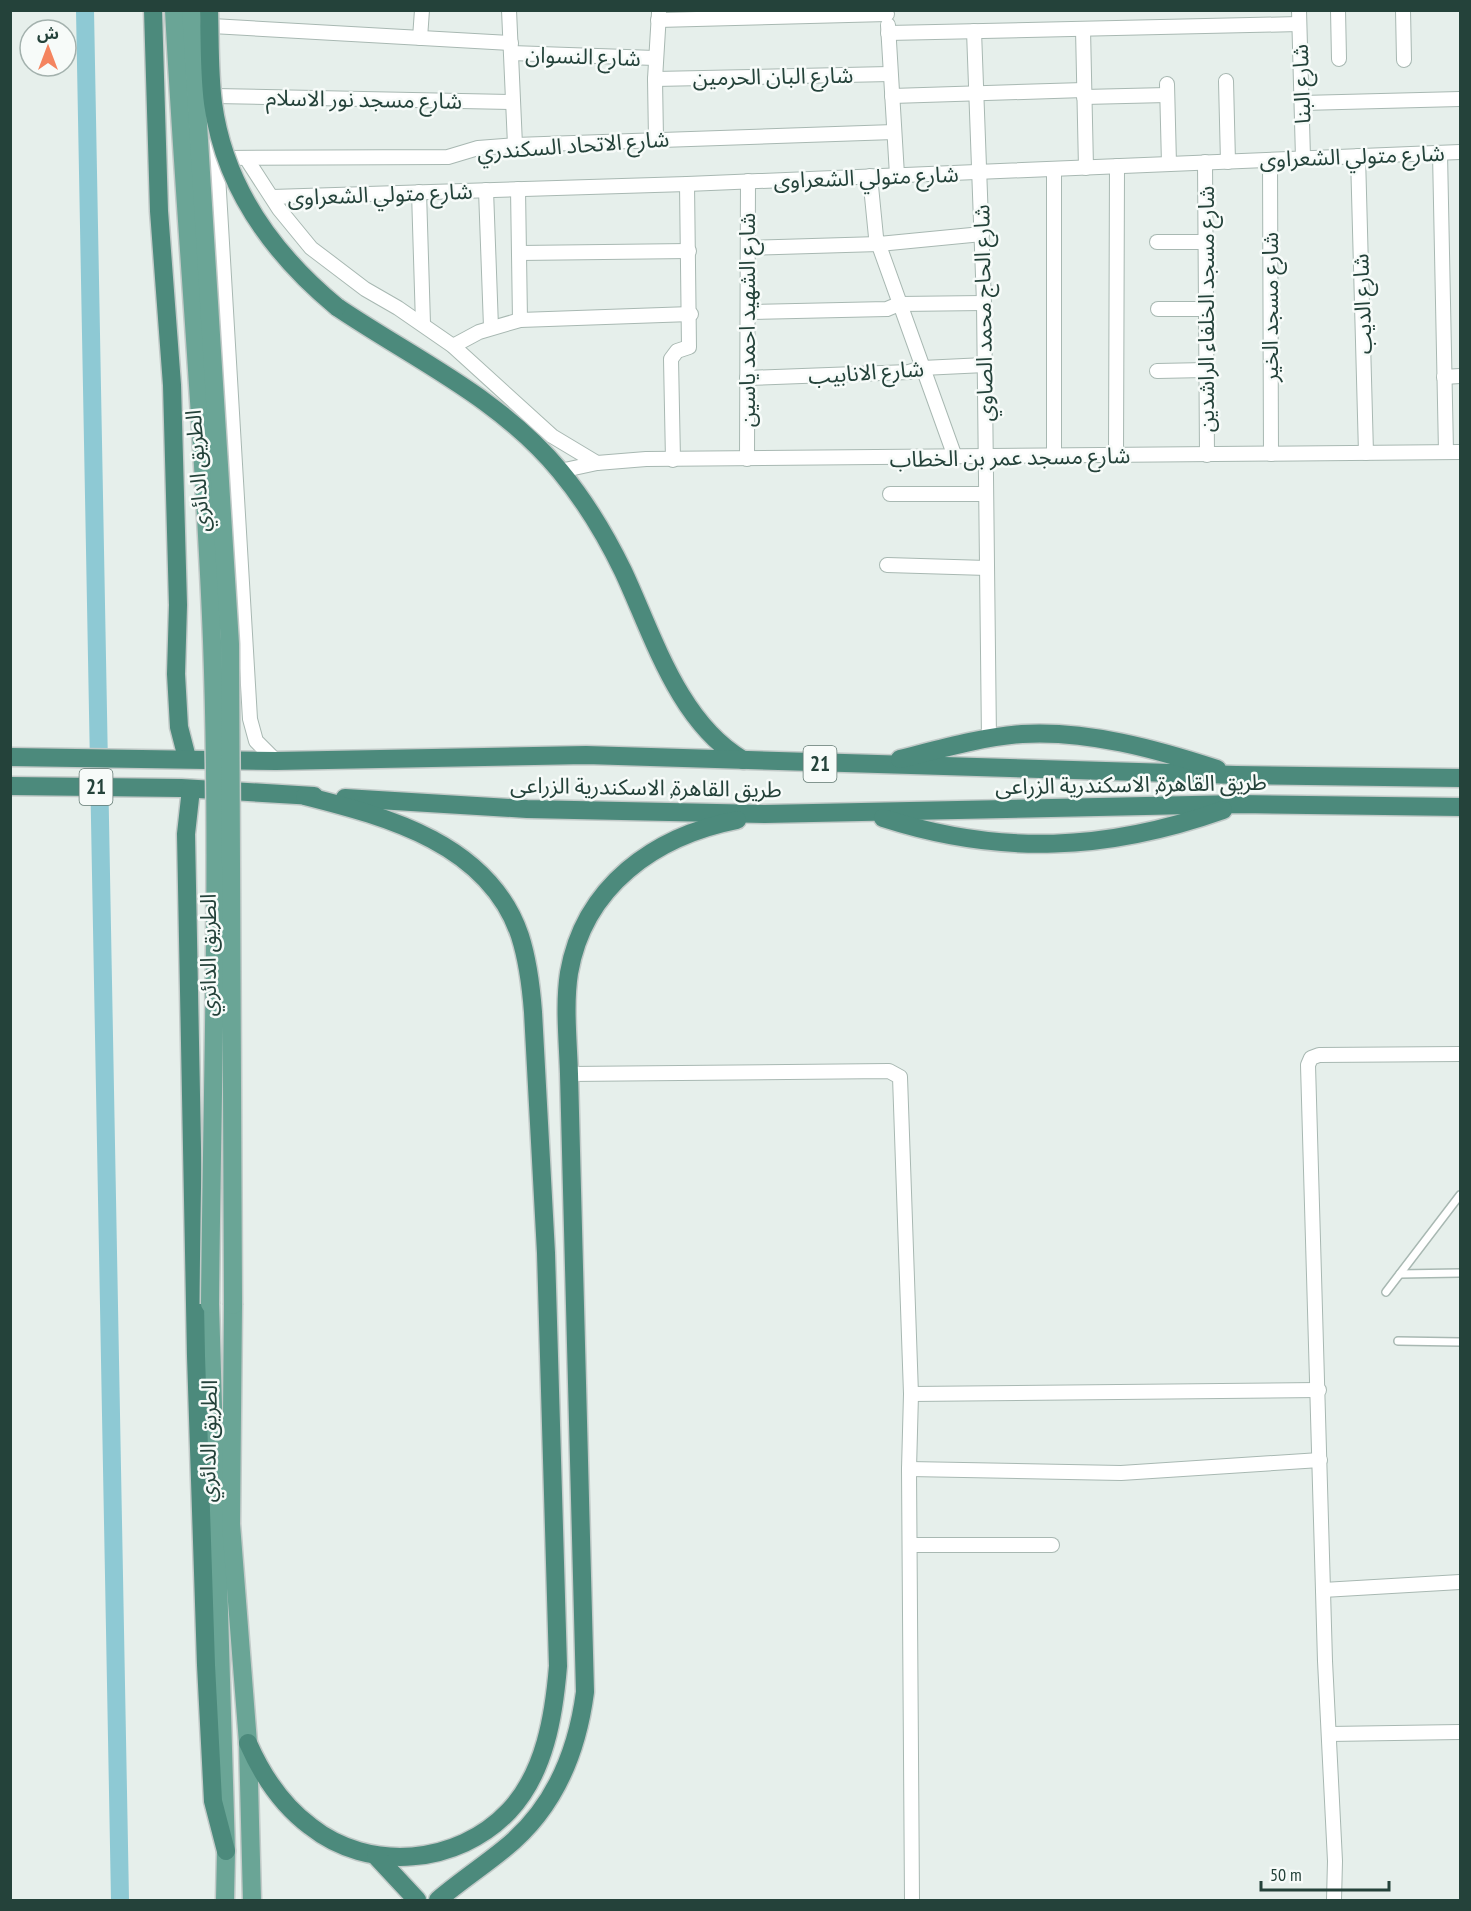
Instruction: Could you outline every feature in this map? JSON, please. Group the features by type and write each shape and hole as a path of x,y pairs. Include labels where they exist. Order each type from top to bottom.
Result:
{"highway":[{"path":"153,10 159,212 167,310 178,605 176,674 179,727 184,758"},
{"path":"211,16 213,103 232,171 242,194 272,242 298,272 337,306 489,404 532,441 560,471 611,549 660,657 694,713 725,750 744,761"},
{"path":"872,765 1020,734 1084,737 1190,760 1236,775"},
{"name":"طريق القاهرة, الاسكندرية الزراعى","path":"10,757 276,761 586,755 1236,775 1461,778"},
{"name":"طريق القاهرة, الاسكندرية الزراعى","path":"10,786 186,789 527,809 765,814 1239,804 1461,807"},
{"path":"186,789 196,1344 206,1665 213,1801 226,1851"},
{"path":"248,1743 264,1776 310,1827 341,1845 376,1856 405,1858 435,1854 463,1844 488,1830 510,1810 527,1786 540,1758 556,1697 559,1629 546,1253 530,972 519,934 501,899 476,869 445,845 410,828 305,795"},
{"path":"868,813 959,838 1006,844 1053,845 1101,842 1148,833 1239,804"},
{"path":"438,1900 505,1849 525,1830 544,1806 568,1761 581,1722 585,1692 586,1638 569,1074 569,975 577,941 591,910 612,883 638,860 700,831 765,814"},
{"path":"546,1253 575,1252"},
{"path":"376,1856 417,1900"}],"main road":[{"name":"الطريق الدائري","path":"174,10 184,206 208,542 212,644 214,868 210,1304 226,1851 225,1900"},
{"name":"الطريق الدائري","path":"191,10 229,624 233,1305 231,1524 248,1743 252,1900"}],"street":[{"path":"420,38 422,10"},
{"path":"509,10 515,145"},
{"path":"1338,10 1339,59"},
{"path":"1403,10 1404,60"},
{"path":"656,139 655,58 658,15 887,12 897,175"},
{"path":"211,16 217,158 250,719 256,741 276,761"},
{"name":"شارع النسوان","path":"211,16 511,48 655,58"},
{"path":"888,33 1083,29 1299,17"},
{"name":"شارع البنا","path":"1299,17 1303,158"},
{"path":"1083,29 1086,168"},
{"name":"شارع الحاج محمد الصاوي","path":"974,32 984,303 989,740"},
{"name":"شارع البان الحرمين","path":"655,79 890,74"},
{"path":"1226,81 1228,162"},
{"path":"892,96 1167,90 1169,164"},
{"name":"شارع مسجد نور الاسلام","path":"215,96 513,102"},
{"path":"1302,103 1461,99"},
{"name":"شارع الاتحاد السكندري","path":"217,158 448,157 478,148 515,145 894,132"},
{"name":"شارع متولي الشعراوى","path":"272,197 748,182 1461,152"},
{"path":"1440,153 1446,452"},
{"name":"شارع الديب","path":"1358,156 1366,453"},
{"path":"246,158 310,248 365,289 423,324 453,346 552,436 597,463"},
{"name":"شارع مسجد الخير","path":"1270,160 1271,454"},
{"name":"شارع مسجد الخلفاء الراشدين","path":"1205,162 1207,455"},
{"path":"1116,455 1117,166"},
{"path":"1054,169 1054,456"},
{"path":"870,176 874,223 879,244 955,457"},
{"name":"شارع الشهيد احمد ياسين","path":"747,459 748,182"},
{"path":"673,460 671,359 677,351 689,347 691,314 687,184"},
{"path":"518,189 520,320"},
{"path":"486,190 491,327"},
{"path":"419,192 423,324"},
{"path":"748,248 879,244 982,234"},
{"path":"1157,242 1206,242"},
{"path":"519,253 689,251"},
{"path":"748,312 887,309 899,304 984,303"},
{"path":"1158,309 1206,309"},
{"path":"453,346 491,327 520,320 691,314"},
{"name":"شارع الانابيب","path":"747,378 909,372 922,368 985,364"},
{"path":"1157,371 1206,370"},
{"path":"1444,377 1461,376"},
{"name":"شارع مسجد عمر بن الخطاب","path":"560,471 597,463 673,460 1461,452"},
{"path":"890,494 986,494"},
{"path":"887,566 987,568"},
{"path":"1334,1900 1335,1862 1323,1590 1309,1062 1311,1058 1319,1055 1461,1054"},
{"path":"569,1074 889,1071 898,1074 911,1394 909,1469 912,1900"},
{"path":"911,1394 1319,1390"},
{"path":"909,1469 1121,1473 1320,1460"},
{"path":"910,1545 1052,1545"},
{"path":"1323,1590 1461,1582"},
{"path":"1329,1734 1461,1732"}],"lane":[{"path":"1386,1292 1461,1195"},
{"path":"1400,1274 1461,1272"},
{"path":"1398,1341 1461,1342"}],"waterway":[{"path":"85,10 120,1900"}]}
